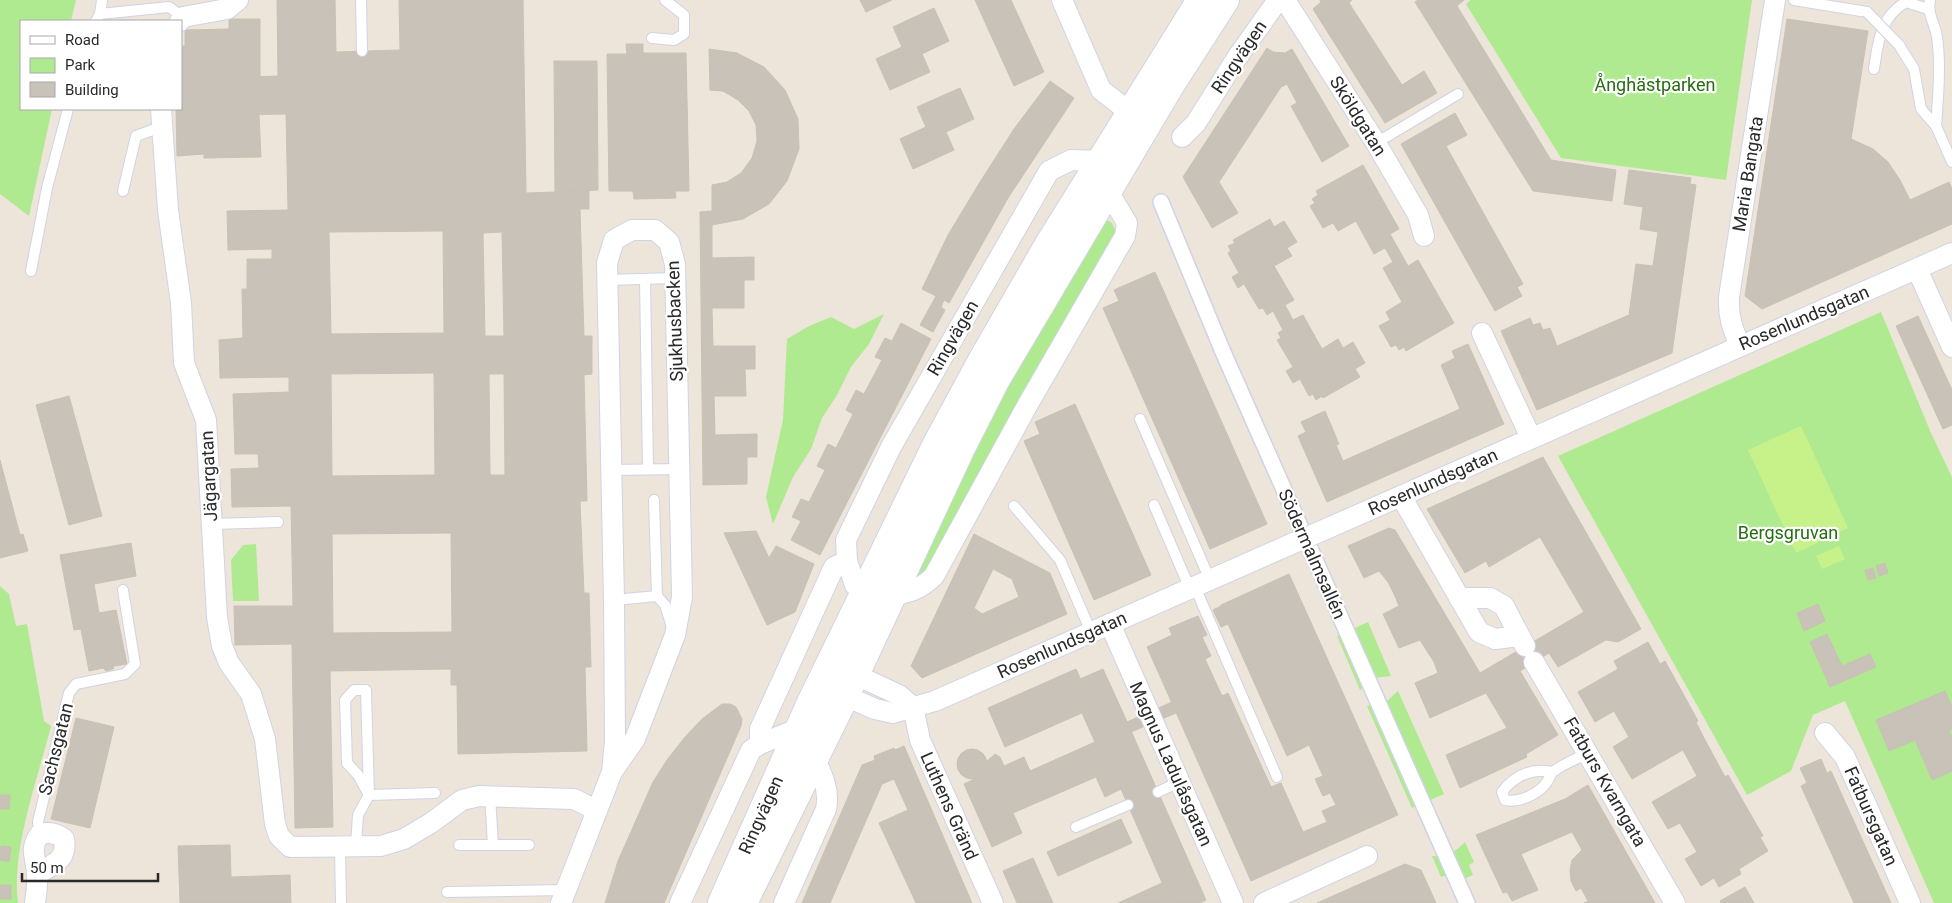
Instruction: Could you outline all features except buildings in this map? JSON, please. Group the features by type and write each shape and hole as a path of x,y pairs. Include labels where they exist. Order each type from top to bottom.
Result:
{"main road":[{"name":"Ringvägen","path":"877,595 961,448 996,379 1108,191 1138,120 1201,0"},
{"name":"Ringvägen","path":"743,903 814,757 838,680 877,595 937,444 1048,246 1103,161 1184,63 1225,0"},
{"name":"Ringvägen","path":"722,903 800,728 838,680"}],"street":[{"path":"182,19 227,9 238,0"},
{"path":"1062,0 1101,90 1138,120"},
{"name":"Ringvägen","path":"1182,137 1196,123 1236,59 1278,0"},
{"name":"Sköldgatan","path":"1285,0 1376,144 1418,215 1424,236"},
{"name":"Maria Bangata","path":"1740,346 1730,323 1729,297 1775,0"},
{"name":"Jägargatan","path":"161,118 168,210 181,303 184,363 206,420 217,617 222,646 229,663 251,694 265,738 275,824 279,836 290,847 348,845"},
{"name":"Ringvägen","path":"877,595 855,585 847,561 846,540 891,447 1049,171 1071,160 1103,161"},
{"path":"877,595 910,593 925,585 934,576 1027,406 1125,236 1127,223 1108,191"},
{"name":"Södermalmsallén","path":"1161,202 1223,352 1467,903"},
{"name":"Sjukhusbacken","path":"563,897 612,772 635,739 674,635 682,598 675,264 670,242 655,230 632,230 614,240 607,263 616,741 612,772"},
{"name":"Rosenlundsgatan","path":"913,707 936,701 1952,253"},
{"path":"1916,270 1952,347"},
{"path":"1482,333 1531,438"},
{"path":"1401,496 1479,632 1494,639 1526,648"},
{"name":"Ringvägen","path":"760,744 760,729 834,567 847,561"},
{"name":"Fatburs Kvarngata","path":"1459,598 1490,598 1504,606 1526,648 1675,903"},
{"name":"Magnus Ladulåsgatan","path":"1110,624 1233,903"},
{"path":"838,680 899,695 913,707"},
{"name":"Luthens Gränd","path":"913,707 920,740 993,903"},
{"name":"Ringvägen","path":"680,903 751,750 760,744 800,728"},
{"name":"Fatbursgatan","path":"1826,733 1844,757 1910,903"},
{"path":"784,903 826,808 828,798 824,778 814,757"},
{"path":"348,845 381,846 404,839 431,823 462,800 479,796 574,799 596,810"},
{"path":"38,874 63,856 66,848 64,839 57,834 48,832 40,834"},
{"name":"Sachsgatan","path":"35,903 38,874 33,854 34,841 40,834"},
{"path":"1264,903 1367,856"}],"lane":[{"path":"102,0 99,18 169,8 182,19"},
{"path":"361,0 362,51"},
{"path":"652,38 674,40 684,34 684,15 665,0"},
{"path":"1794,0 1868,12 1899,46 1914,69 1921,109 1936,126 1952,162"},
{"path":"1874,69 1878,38 1893,9 1906,2 1929,4 1937,37 1938,92 1936,126"},
{"path":"1376,144 1458,94"},
{"path":"31,271 47,188 68,110"},
{"path":"123,191 136,136 161,118"},
{"path":"607,280 675,278"},
{"path":"645,279 648,469"},
{"path":"1140,419 1198,585 1277,777"},
{"path":"612,470 679,469"},
{"path":"654,500 657,596 665,605 674,635"},
{"path":"1154,505 1198,585"},
{"path":"1014,506 1060,560 1091,632"},
{"path":"212,524 278,522"},
{"name":"Sachsgatan","path":"40,834 38,822 70,693 76,684 125,674 135,664 123,590"},
{"path":"614,600 657,596"},
{"path":"341,903 348,845 358,815 369,795 366,690 354,690 344,700 347,763 358,775 369,795"},
{"path":"1552,772 1588,753"},
{"path":"1158,792 1179,782"},
{"path":"369,795 435,794"},
{"path":"490,796 493,845"},
{"path":"1076,827 1128,805"},
{"path":"459,845 529,845"},
{"path":"447,892 563,897"}],"green space":[{"path":"0,0 76,0 71,20 20,20 20,110 52,110 29,216 0,194"},
{"name":"Ånghästparken","path":"1471,0 1752,0 1726,180 1561,158 1466,4"},
{"path":"1105,219 1112,223 1116,232 1025,388 926,575 911,579 1007,381"},
{"name":"Bergsgruvan","path":"1881,312 1931,433 1952,477 1952,903 1934,903 1845,701 1813,715 1791,771 1747,795 1558,456"},
{"path":"884,314 869,344 851,367 837,395 822,418 811,449 793,477 773,524 766,497 783,420 787,339 809,326 831,317 854,329"},
{"path":"1801,426 1848,528 1796,553 1748,450"},
{"path":"256,544 259,601 233,601 231,560 243,545"},
{"path":"1839,546 1845,559 1822,569 1816,556"},
{"path":"0,586 9,594 16,626 27,624 44,721 51,726 22,837 18,860 18,903 0,903"},
{"path":"1368,622 1391,676 1374,678 1360,690 1337,636"},
{"path":"1398,691 1444,794 1412,808 1367,706 1385,703"},
{"path":"1465,842 1474,862 1469,865 1473,875 1450,885 1446,875 1441,877 1432,856 1450,853 1458,849"}]}
